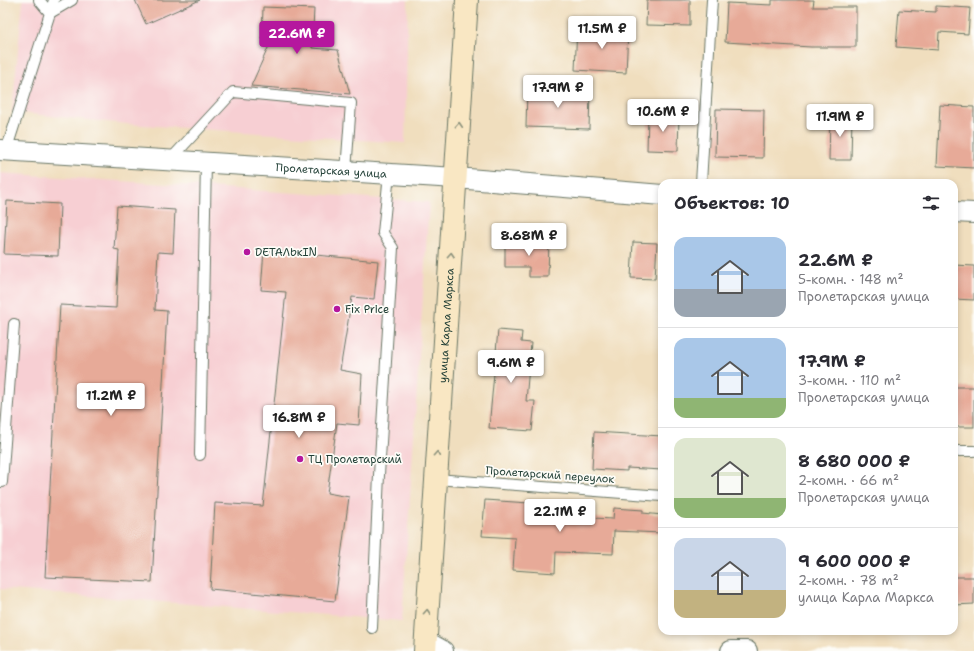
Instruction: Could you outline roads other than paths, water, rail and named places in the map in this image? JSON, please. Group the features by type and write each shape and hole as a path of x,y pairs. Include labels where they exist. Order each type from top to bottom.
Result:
{"main road":[{"name":"улица Карла Маркса","path":"431,648 436,479 467,0"}],"street":[{"name":"Пролетарская улица","path":"3,151 456,178 658,195"},
{"path":"958,212 974,213"},
{"path":"731,651 747,651"}],"lane":[{"path":"39,0 50,13"},
{"path":"3,151 54,0"},
{"path":"50,13 72,0"},
{"path":"701,179 712,0"},
{"path":"169,161 233,92 351,103 346,171"},
{"path":"200,455 206,163"},
{"path":"372,628 379,475 393,248 383,234 389,174"},
{"path":"0,482 2,482 14,324"},
{"path":"958,450 974,452"},
{"name":"Пролетарский переулок","path":"436,479 658,496"}],"place":[{"name":"DЕТАЛЬкIN","path":"247,252"},
{"name":"Fix Price","path":"337,309"},
{"name":"ТЦ Пролетарский","path":"300,459"}]}
